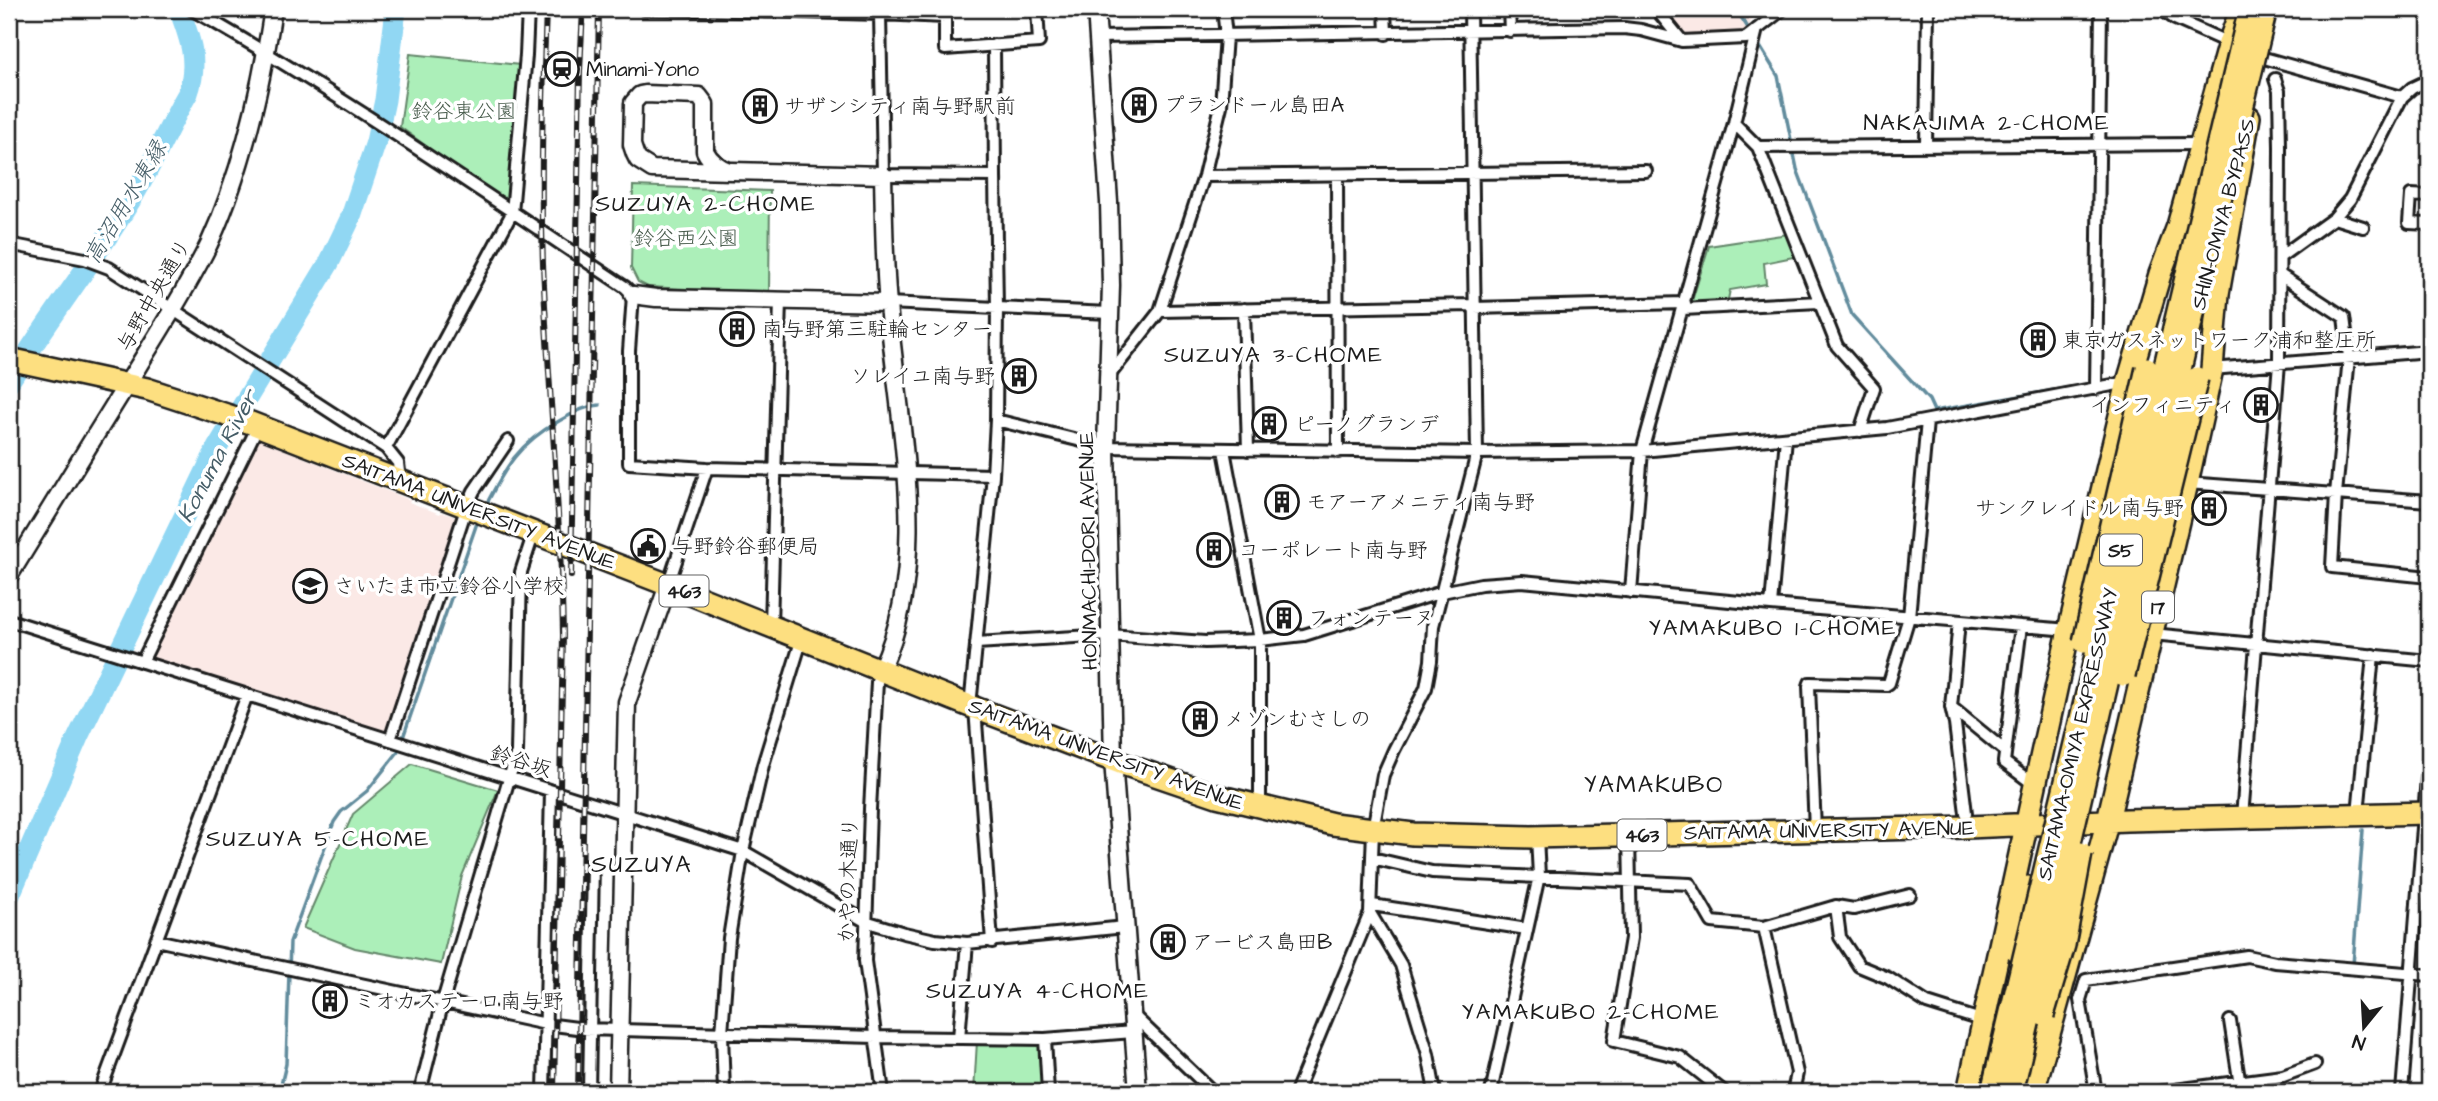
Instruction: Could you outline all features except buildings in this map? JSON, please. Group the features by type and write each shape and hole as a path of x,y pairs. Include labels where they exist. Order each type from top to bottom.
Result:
{"highway":[{"name":"SAITAMA-OMIYA EXPRESSWAY","path":"2011,1092 2266,9"},
{"name":"SHIN-OMIYA BYPASS","path":"2243,12 2074,785 2141,519 2277,9"},
{"path":"2004,1043 2006,1006 2038,838 2178,226 2229,43 2243,12"},
{"name":"SAITAMA-OMIYA EXPRESSWAY","path":"1993,1092 2243,12"},
{"name":"17","path":"2033,1092 2108,820 2187,483 2249,115"},
{"path":"1968,1092 2029,823 2069,630 2128,382 2160,274 2178,226"},
{"name":"SAITAMA UNIVERSITY AVENUE","path":"17,361 147,389 254,424 973,707 1176,783 1260,808 1373,830 1449,836 1537,837 2427,813"},
{"path":"2022,1092 2064,944 2091,799 2205,374"},
{"path":"1993,1092 2058,851 2005,1092"}],"street":[{"path":"191,9 393,131 633,295 656,298 887,303 1110,313"},
{"name":"与野中央通り","path":"9,576 173,310 204,254 225,204 248,133 273,9"},
{"path":"386,448 512,213 528,9"},
{"path":"644,9 945,13 945,49 1039,42 1037,9"},
{"name":"HONMACHI-DORI AVENUE","path":"1096,9 1109,193 1110,313 1106,447 1111,574 1109,635 1113,760 1138,1092"},
{"path":"1108,377 1160,311 1204,176 1221,106 1226,36 1223,9"},
{"path":"1385,9 1386,34"},
{"path":"1296,1092 1371,909 1373,830 1384,775 1426,688 1433,625 1476,453 1470,9"},
{"path":"1509,9 1510,31"},
{"path":"1656,9 1682,41"},
{"path":"1098,37 1471,33 1624,28 1682,41 1746,38 1783,9"},
{"path":"1926,146 1928,9"},
{"path":"2096,389 2101,9"},
{"path":"2161,9 2175,19 2229,43"},
{"path":"880,11 887,303 907,514 900,616 891,650 881,669"},
{"path":"1631,592 1642,451 1734,123 1757,29"},
{"path":"992,942 973,707 976,643 996,420 994,45"},
{"path":"2264,58 2402,97"},
{"path":"2242,817 2279,363 2279,91 2275,79"},
{"path":"2280,257 2334,218 2350,199 2402,97 2412,88 2429,80"},
{"path":"688,171 701,160 705,151 705,104 699,96 645,94 636,99 633,103 632,145 638,160 652,169 688,171 729,172 995,176"},
{"path":"1734,123 1758,147 1837,346 1874,388 1860,431"},
{"path":"1758,147 2199,144"},
{"path":"705,151 714,163 729,172"},
{"path":"1204,176 1646,171"},
{"path":"1337,175 1338,452"},
{"path":"2429,196 2411,195 2409,223 2429,224"},
{"path":"2334,218 2363,227"},
{"path":"9,244 91,261 173,310 386,448 397,463 400,480"},
{"path":"2280,275 2344,317 2349,357 2332,567 2429,577"},
{"path":"633,295 629,351 629,463 707,468 993,475"},
{"path":"771,626 780,300"},
{"path":"1160,311 1338,307 1684,306 1819,302"},
{"path":"1244,309 1248,450"},
{"path":"2205,374 2279,363 2429,351"},
{"path":"996,420 1106,447 1338,452 1642,451 1860,431 1927,421 2128,382"},
{"path":"1815,830 1809,686 1810,683 1886,685 1909,617 1927,421"},
{"path":"141,662 254,424"},
{"path":"1771,605 1786,438"},
{"path":"397,742 476,510 474,491 508,441"},
{"path":"1224,450 1260,640 1260,808"},
{"path":"618,1092 627,702 707,468"},
{"path":"2187,483 2429,501"},
{"path":"420,1092 443,1001 517,752 521,572 534,533"},
{"path":"976,643 1109,635 1205,642 1260,640 1304,635 1442,593 1481,584 1522,581 2069,630"},
{"name":"鈴谷坂","path":"9,620 743,851 865,921 925,938 967,943 992,942 1125,928"},
{"path":"1959,621 1951,707 1966,813"},
{"path":"2021,626 2004,762 2036,786"},
{"path":"2152,634 2429,661"},
{"path":"724,1092 722,1033 729,939 743,851 763,765 802,638"},
{"path":"2358,814 2373,655"},
{"name":"かやの木通り","path":"881,669 877,681 865,961 883,1092"},
{"path":"100,1092 247,695"},
{"path":"1951,707 2005,751"},
{"path":"2402,1092 2427,813 2429,752"},
{"path":"544,1092 551,790"},
{"path":"1629,835 1631,938 1614,1041 1680,1057 1724,1092"},
{"path":"1491,1092 1539,876 1537,837"},
{"path":"1372,858 1432,872 1690,884 1712,922 1764,927 1836,906 1854,909 1910,895"},
{"path":"589,1092 593,863"},
{"path":"1836,906 1840,937 1859,966 1888,978 1927,1003 1984,1021"},
{"path":"1371,909 1527,929"},
{"path":"1371,909 1401,965 1428,1054 1435,1092"},
{"path":"1764,927 1797,1073 1793,1092"},
{"path":"156,940 546,1024 590,1029 1045,1039 1133,1032"},
{"path":"959,1038 967,943"},
{"path":"2096,1092 2080,1000 2086,980 2247,956 2275,962 2429,975"},
{"path":"1131,1014 1213,1092"},
{"path":"2230,1021 2240,1087"},
{"path":"1045,1039 1048,1092"},
{"path":"2160,1092 2240,1087 2315,1064"}],"shaded area":[{"path":"1659,9 1764,9 1753,18 1745,32 1681,37"},
{"name":"さいたま市立鈴谷小学校","path":"257,439 410,500 409,502 458,518 388,730 383,732 152,661 150,655"}],"green space":[{"name":"鈴谷東公園","path":"410,54 520,65 510,196 502,201 400,127"},
{"name":"鈴谷西公園","path":"633,186 770,191 769,293 648,287 638,282 631,268"},
{"path":"1788,234 1798,256 1764,263 1766,284 1730,290 1727,304 1691,304 1709,246"},
{"path":"412,764 498,790 462,876 441,964 355,948 303,928 353,814"},
{"path":"1040,1040 1045,1092 974,1092 977,1041"}],"waterway":[{"name":"高沼用水東縁","path":"9,382 132,198 188,93 193,60 190,40 179,9"},
{"name":"Konuma River","path":"9,897 78,737 217,448 329,263 351,217 376,142 385,100 396,9"},
{"path":"1736,9 1750,31"},
{"path":"1756,40 1778,76 1797,169 1852,315 1929,400 1934,411 2066,388"},
{"path":"485,507 514,457 533,438 574,413 600,405"},
{"path":"276,1092 281,1085 286,1064 290,942 334,822 341,812 367,791 398,752 478,520"},
{"path":"2365,801 2367,771"},
{"path":"2353,965 2363,830"}],"railway":[{"path":"546,9 542,168 543,264 563,635 554,1092"},
{"path":"571,576 583,9"},
{"path":"578,1092 599,9"}],"place":[{"name":"Minami-Yono","path":"562,69"},
{"name":"プランドール島田A","path":"1139,105"},
{"name":"サザンシティ南与野駅前","path":"760,106"},
{"name":"南与野第三駐輪センター","path":"737,329"},
{"name":"東京ガスネットワーク浦和整圧所","path":"2038,340"},
{"name":"ソレイユ南与野","path":"1019,376"},
{"name":"インフィニティ","path":"2261,405"},
{"name":"ピーノグランデ","path":"1269,424"},
{"name":"モアーアメニティ南与野","path":"1282,502"},
{"name":"サンクレイドル南与野","path":"2209,508"},
{"name":"与野鈴谷郵便局","path":"648,546"},
{"name":"コーポレート南与野","path":"1214,550"},
{"name":"さいたま市立鈴谷小学校","path":"310,586"},
{"name":"フォンテーヌ","path":"1284,618"},
{"name":"メゾンむさしの","path":"1200,719"},
{"name":"アービス島田B","path":"1168,942"},
{"name":"ミオカステーロ南与野","path":"330,1001"}],"district":[{"name":"NAKAJIMA 2-CHOME","path":"1987,122"},
{"name":"SUZUYA 2-CHOME","path":"706,203"},
{"name":"SUZUYA 3-CHOME","path":"1274,354"},
{"name":"YAMAKUBO 1-CHOME","path":"1773,627"},
{"name":"YAMAKUBO","path":"1654,784"},
{"name":"SUZUYA 5-CHOME","path":"318,838"},
{"name":"SUZUYA","path":"642,864"},
{"name":"SUZUYA 4-CHOME","path":"1038,990"},
{"name":"YAMAKUBO 2-CHOME","path":"1591,1011"}]}
